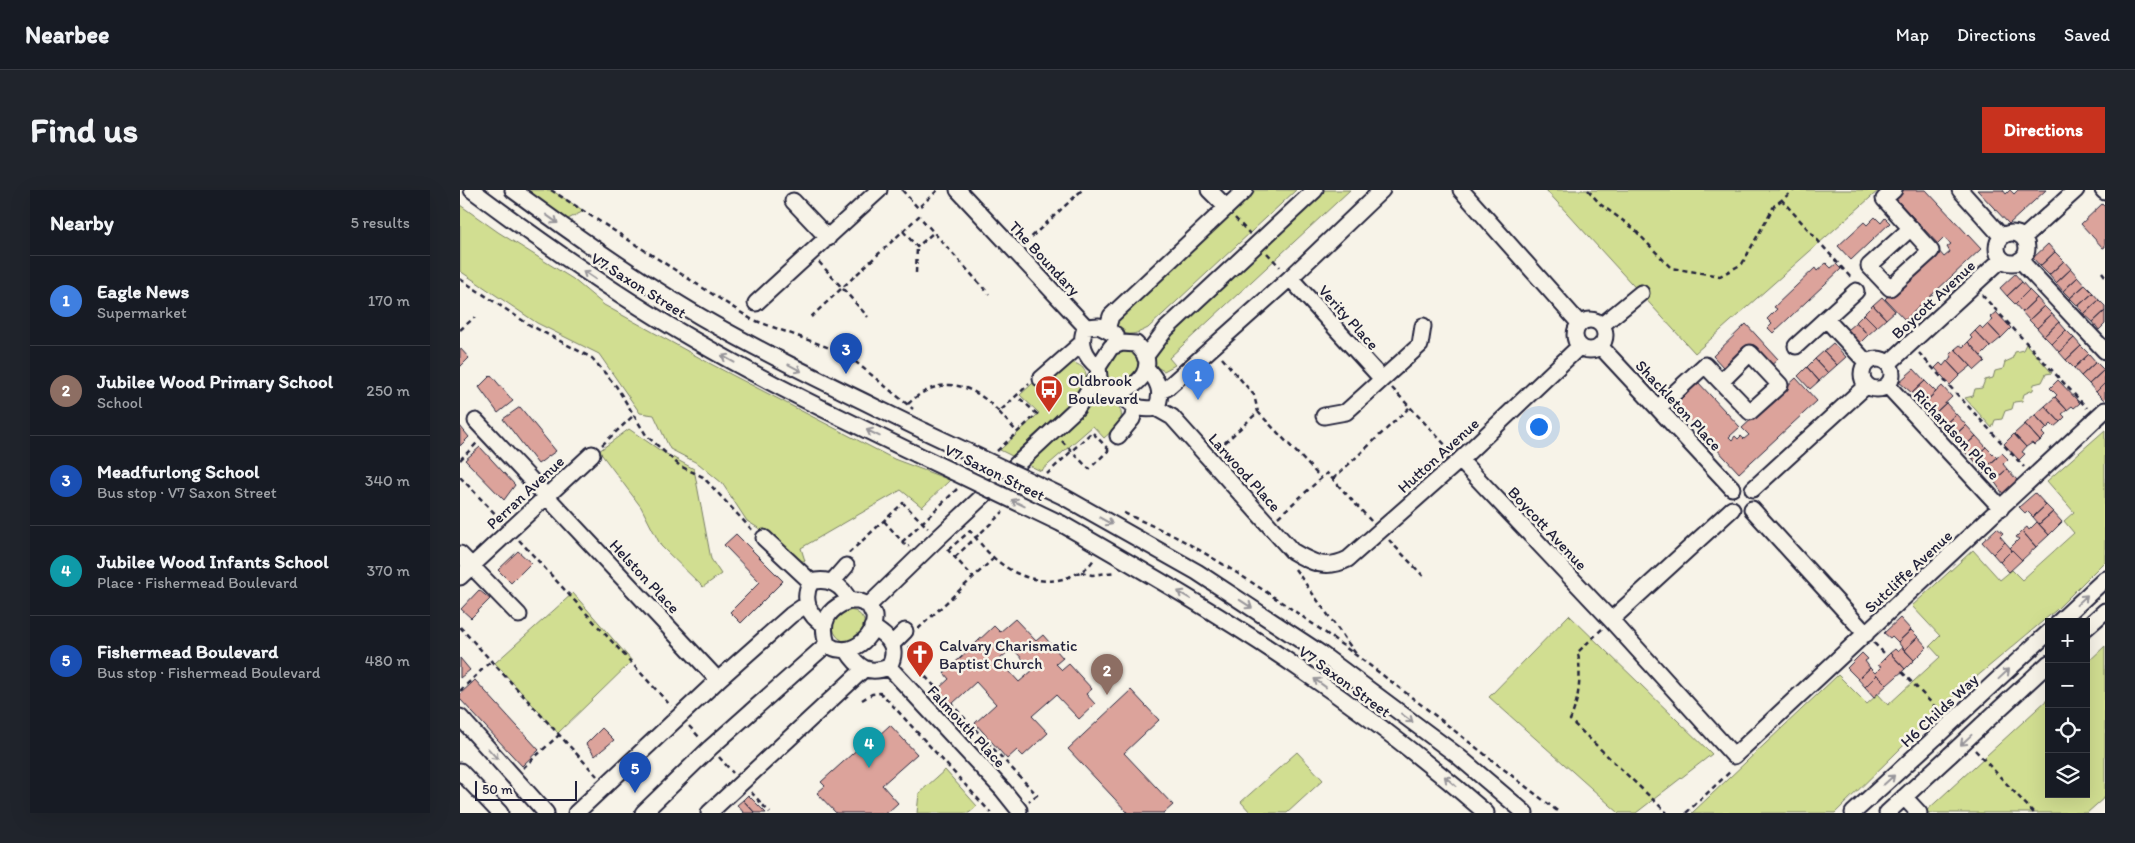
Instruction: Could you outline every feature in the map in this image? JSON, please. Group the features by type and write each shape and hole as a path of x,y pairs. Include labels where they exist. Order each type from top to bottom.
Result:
{"street":[{"name":"V7 Saxon Street","path":"472,190 553,250 622,297 695,341 795,396 1062,524 1185,595 1304,672 1442,775 1486,813"},
{"name":"V7 Saxon Street","path":"512,190 567,230 701,317 806,374 1064,497 1197,572 1320,653 1458,756 1525,813"},
{"path":"756,303 879,190"},
{"name":"The Boundary","path":"958,190 1086,327"},
{"path":"1209,190 1226,207"},
{"path":"1107,329 1111,316 1245,190"},
{"path":"1078,408 1112,393 1132,387 1140,380 1146,363 1166,329 1315,190"},
{"path":"1160,391 1167,388 1290,278 1382,190"},
{"path":"1461,190 1580,324"},
{"path":"1894,190 1884,198 1911,228"},
{"path":"1960,190 2002,237"},
{"path":"2023,238 2076,190"},
{"path":"792,201 828,238"},
{"path":"2012,233 2023,238 2026,250 2020,260 2011,263 2002,259 1997,248 2002,237 2012,233"},
{"name":"Boycott Avenue","path":"1888,364 2002,259"},
{"path":"2020,260 2105,351"},
{"name":"Verity Place","path":"1290,278 1382,379"},
{"path":"1796,346 1856,291"},
{"path":"1602,325 1641,293"},
{"path":"1826,319 1867,363"},
{"path":"1580,324 1591,320 1602,325"},
{"path":"1580,324 1576,335 1580,346 1591,350 1600,346 1605,337 1602,325"},
{"path":"1098,326 1107,329 1129,344 1146,363 1160,391 1160,399 1156,408 1145,410 1136,408 1100,387 1098,372 1090,361 1082,343 1082,335 1086,327 1098,326"},
{"path":"1324,416 1346,412 1420,345 1423,326"},
{"path":"869,605 933,533 977,501 1078,408 1111,348 1129,344 1166,329"},
{"path":"1040,379 1082,343"},
{"name":"Hutton Avenue","path":"1308,560 1325,565 1336,565 1348,559 1460,460 1580,346"},
{"name":"Shackleton Place","path":"1600,346 1732,488"},
{"path":"1876,359 1883,360 1888,364 1892,376 1887,384 1877,388 1867,385 1862,374 1867,363 1876,359"},
{"path":"1658,408 1705,365 1721,382"},
{"name":"Richardson Place","path":"1887,384 2001,508"},
{"path":"1753,489 1867,385"},
{"path":"1118,436 1132,419 1136,408"},
{"name":"Larwood Place","path":"1156,408 1172,417 1292,551 1308,560"},
{"name":"Sutcliffe Avenue","path":"1734,756 2101,414"},
{"name":"Helston Place","path":"476,421 718,680"},
{"name":"Perran Avenue","path":"460,577 592,454"},
{"name":"Boycott Avenue","path":"1460,460 1611,620 1734,756"},
{"path":"1743,484 1753,489 1757,499 1752,509 1742,514 1732,509 1728,499 1732,488 1743,484"},
{"path":"1611,620 1732,509"},
{"path":"1752,509 1866,634"},
{"path":"764,538 811,582"},
{"path":"460,554 519,616"},
{"path":"832,582 844,563"},
{"path":"824,624 816,620 807,604 805,592 811,582 820,579 832,582 846,592 849,602"},
{"path":"2064,618 2105,579"},
{"path":"858,601 869,605 874,615 872,627 868,636 860,645 847,650 838,649 827,644 824,624 829,614 838,605 849,602 858,601"},
{"path":"576,813 679,715 791,615 807,604"},
{"path":"2090,624 2105,611"},
{"path":"847,650 852,658 864,668 876,672 888,667 894,656 892,644 882,632 872,627"},
{"path":"892,644 911,635"},
{"name":"H6 Childs Way","path":"1853,813 2045,636"},
{"path":"643,813 710,748 827,644"},
{"name":"Falmouth Place","path":"888,667 1020,810"},
{"path":"1886,813 2045,667"},
{"path":"709,813 864,668"},
{"path":"460,717 546,813"},
{"path":"460,771 500,813"},
{"path":"1904,797 1919,813"}],"path":[{"path":"902,190 918,208 918,216 989,294"},
{"path":"918,208 938,190"},
{"path":"1015,253 1082,190"},
{"path":"1588,190 1600,204 1633,228 1671,268 1720,276 1742,264 1774,206 1794,190"},
{"path":"1781,199 1857,285 1856,291"},
{"path":"811,317 918,216"},
{"path":"903,231 917,247 916,273"},
{"path":"917,247 933,233"},
{"path":"810,254 868,316"},
{"path":"2102,272 2105,276"},
{"path":"460,279 528,324 592,358 616,386 646,435 680,466 703,478 755,534 764,538"},
{"path":"1974,285 2101,414"},
{"path":"460,330 475,317"},
{"path":"1911,344 2033,477"},
{"path":"1212,347 1254,395 1258,412 1321,478"},
{"path":"999,412 1038,375 1040,379"},
{"path":"1382,379 1411,406 1460,460"},
{"path":"908,405 918,394 930,389 954,385 971,388 989,401 1017,432"},
{"path":"1000,448 1037,414 1016,395"},
{"path":"1333,479 1411,406"},
{"path":"1209,458 1258,412"},
{"path":"592,454 634,415"},
{"path":"1049,472 1092,432 1109,450"},
{"path":"460,460 488,434"},
{"path":"1072,451 1088,469 1109,450 1118,436"},
{"path":"1269,525 1327,473 1426,579"},
{"path":"460,477 770,813"},
{"path":"902,542 959,487"},
{"path":"844,563 903,503 974,577"},
{"path":"884,521 907,548 914,541"},
{"path":"948,550 970,531 994,558 1036,581 1065,578 1081,572 1094,559"},
{"path":"921,534 933,533"},
{"path":"955,557 975,536"},
{"path":"1292,551 1296,570 1358,658"},
{"path":"994,558 911,635 910,658 1037,794 1020,810"},
{"path":"1081,572 1092,575 1114,571 1121,574"},
{"path":"1611,620 1578,652 1580,678 1576,702 1570,720 1668,813"},
{"path":"460,627 605,784"},
{"path":"460,691 491,661"},
{"path":"862,700 872,694 880,693 884,696 991,813"},
{"path":"514,777 559,735"}],"green space":[{"path":"513,190 551,190 584,211 558,224"},
{"path":"1252,190 1296,190 1148,328 1134,334 1122,332 1117,323 1120,313"},
{"path":"1324,190 1350,190 1169,358 1175,365 1164,371 1153,365 1151,355 1169,330"},
{"path":"1546,190 1879,190 1695,353"},
{"path":"460,205 498,232 573,279 604,305 709,363 894,459 950,480 922,507 901,490 801,548 805,561 795,561 771,536 747,521 722,483 699,464 670,449 654,415 640,413 599,354 537,323 460,271"},
{"path":"2026,344 2052,373 2046,374 2042,382 2034,384 2033,390 2024,394 2022,401 2014,402 2012,409 2005,411 2002,419 1995,420 1992,428 1965,398 1973,396 1975,389 1982,388 1985,380 1993,378 1995,371 2003,369 2005,362 2012,359 2015,352 2023,350"},
{"path":"1128,350 1137,353 1138,366 1136,372 1123,383 1109,385 1105,381 1103,367 1117,352"},
{"path":"1071,362 1085,370 1085,383 1080,393 1012,456 1000,450 1039,413 1020,395 1033,383 1038,389 1066,364"},
{"path":"1114,400 1121,412 1120,421 1104,438 1093,426 1041,471 1026,464 1091,405 1100,401"},
{"path":"629,429 661,451 694,469 711,559 721,574 703,587 661,546 641,507 599,451"},
{"path":"2105,430 2105,561 2055,611 1956,694 1835,813 1692,813 1838,675 1867,704 1878,694 1888,705 1940,657 1930,646 1940,636 1912,606 1973,550 2000,580 2012,570 2022,580 2074,533 2064,521 2074,512 2047,481"},
{"path":"573,593 632,661 558,733 495,663"},
{"path":"849,610 861,614 865,626 861,638 849,642 837,638 833,626 837,614"},
{"path":"1569,615 1712,754 1636,813 1619,813 1489,697"},
{"path":"2105,646 2105,797 2087,813 1924,813 2045,702 2045,798 2090,798 2090,660"},
{"path":"1297,752 1323,780 1287,813 1251,813 1241,802"},
{"path":"945,770 977,806 969,813 917,813 919,793"}],"building":[{"path":"1904,190 1926,190 1981,249 1905,320 1885,299 1938,250 1944,257 1950,252 1947,247 1951,244 1944,238 1938,244 1895,198"},
{"path":"1977,190 2003,190 2006,194 2010,190 2014,194 2018,190 2046,190 2009,224"},
{"path":"2102,204 2105,207 2105,247 2103,248 2081,224"},
{"path":"1875,217 1881,223 1885,218 1890,223 1851,260 1838,246 1864,222 1867,225"},
{"path":"2048,244 2055,252 2040,266 2033,258"},
{"path":"2055,252 2064,261 2049,275 2040,266"},
{"path":"2064,261 2071,269 2056,283 2049,275"},
{"path":"1826,263 1831,268 1836,264 1841,269 1773,333 1768,328 1772,324 1767,319 1777,309 1774,307 1815,268 1817,271"},
{"path":"2071,269 2078,277 2063,291 2056,283"},
{"path":"2015,274 2022,282 2007,296 2000,288"},
{"path":"2078,277 2085,285 2070,298 2063,291"},
{"path":"2022,282 2029,290 2015,304 2007,296"},
{"path":"2085,285 2093,293 2078,306 2070,298"},
{"path":"2029,290 2037,298 2022,312 2015,304"},
{"path":"2093,293 2099,300 2084,314 2078,306"},
{"path":"1882,297 1895,311 1886,319 1873,305"},
{"path":"2037,298 2044,306 2029,320 2022,312"},
{"path":"2099,300 2105,306 2105,311 2093,322 2084,314"},
{"path":"1873,305 1886,319 1877,327 1864,314"},
{"path":"2044,306 2052,314 2037,328 2029,320"},
{"path":"2105,311 2105,324 2099,330 2093,322"},
{"path":"1996,312 2011,328 2001,338 1988,324 1993,320 1990,317"},
{"path":"1864,314 1877,327 1868,335 1856,322"},
{"path":"2052,314 2059,322 2044,336 2037,328"},
{"path":"1856,322 1868,335 1859,344 1847,330"},
{"path":"2059,322 2066,330 2052,344 2044,336"},
{"path":"1746,324 1778,359 1767,369 1742,350 1723,367 1713,356"},
{"path":"1988,324 2001,338 1990,347 1975,331 1980,326 1983,329"},
{"path":"2066,330 2074,338 2059,352 2052,344"},
{"path":"1975,331 1990,347 1981,356 1968,342 1972,338 1970,336"},
{"path":"2074,338 2081,346 2066,360 2059,352"},
{"path":"1968,342 1985,361 1975,370 1955,349 1960,345 1963,347"},
{"path":"1833,343 1846,357 1837,365 1824,351"},
{"path":"2081,346 2089,354 2074,368 2066,360"},
{"path":"460,348 469,358 460,367"},
{"path":"1955,349 1971,366 1960,375 1947,361 1952,357 1950,354"},
{"path":"1824,351 1837,365 1828,373 1815,359"},
{"path":"2089,354 2096,362 2081,376 2074,368"},
{"path":"1815,359 1828,373 1819,381 1807,367"},
{"path":"1947,361 1960,375 1950,385 1935,368 1940,363 1943,366"},
{"path":"2096,362 2104,370 2089,384 2081,376"},
{"path":"1807,367 1819,381 1810,389 1798,376"},
{"path":"1914,369 1925,381 1912,393 1899,382"},
{"path":"2104,370 2105,383 2096,392 2089,384"},
{"path":"491,375 513,401 498,413 479,387"},
{"path":"1796,378 1817,401 1739,473 1674,403 1697,381 1740,427 1729,437 1732,440 1735,436 1738,439 1741,436 1744,439 1749,435 1742,428"},
{"path":"2058,380 2080,403 2074,408 2072,406 2067,410 2055,397 2057,395 2050,388"},
{"path":"1925,381 1936,392 1921,406 1912,393"},
{"path":"2105,383 2105,398 2104,400 2096,392"},
{"path":"1942,386 1952,397 1933,415 1921,406"},
{"path":"2055,397 2067,410 2062,414 2065,417 2060,422 2045,406"},
{"path":"1946,403 1956,414 1941,428 1933,415"},
{"path":"2045,406 2060,422 2054,427 2051,424 2047,428 2035,415"},
{"path":"520,407 556,451 538,464 503,419"},
{"path":"1956,414 1966,425 1953,437 1941,428"},
{"path":"2035,415 2047,428 2042,433 2045,436 2040,441 2025,424"},
{"path":"2025,424 2040,441 2026,447 2014,434"},
{"path":"1966,425 1976,436 1961,449 1953,437"},
{"path":"460,426 469,437 460,446"},
{"path":"2014,434 2026,447 2022,452 2025,454 2019,460 2004,444"},
{"path":"1976,436 1986,447 1973,459 1961,449"},
{"path":"480,447 515,485 504,500 465,460"},
{"path":"1986,447 1997,458 1982,471 1973,459"},
{"path":"2002,453 2008,459 2003,464 2007,469 1994,481 1982,471"},
{"path":"2007,469 2017,480 2003,494 1994,481"},
{"path":"2035,493 2046,505 2033,517 2019,507"},
{"path":"2046,505 2053,512 2039,524 2033,517"},
{"path":"2053,512 2062,522 2049,535 2039,524"},
{"path":"2037,522 2049,535 2036,547 2022,531 2027,527 2029,530"},
{"path":"1997,528 2003,533 2000,536 2005,542 1993,554 1982,542"},
{"path":"2022,531 2036,547 2022,560 2010,548 2019,539 2016,537"},
{"path":"736,534 783,581 741,623 730,612 760,582 724,545"},
{"path":"2005,542 2012,550 2000,562 1993,554"},
{"path":"2012,550 2022,560 2009,572 2000,562"},
{"path":"518,551 531,563 511,583 498,570"},
{"path":"479,590 490,599 471,618 461,609"},
{"path":"1900,618 1911,630 1898,642 1892,636 1890,638 1884,633"},
{"path":"1015,619 1036,641 1043,635 1063,658 1056,664 1062,670 1069,664 1092,689 1086,694 1095,704 1079,719 1056,695 1032,716 1048,733 1023,756 1017,750 1007,759 975,723 996,704 976,682 952,704 938,689 949,679 944,673 994,626 1000,632","holes":["1012,648 1033,670 1019,682 999,660"]},
{"path":"1911,630 1918,637 1904,650 1898,642"},
{"path":"1918,637 1927,647 1914,660 1904,650"},
{"path":"1902,647 1914,660 1905,669 1890,653 1895,649 1898,652"},
{"path":"1862,653 1868,659 1865,661 1870,668 1858,679 1847,668"},
{"path":"1890,653 1905,669 1887,685 1875,673 1881,667 1878,665"},
{"path":"460,658 470,670 460,678"},
{"path":"1870,668 1877,675 1865,687 1858,679"},
{"path":"1877,675 1887,685 1874,697 1865,687"},
{"path":"475,680 539,750 522,766 460,699 460,694"},
{"path":"1131,690 1159,720 1124,753 1173,805 1164,813 1128,813 1068,749"},
{"path":"890,725 917,754 882,785 898,803 887,813 836,813 817,793 825,786 821,782 862,745 865,748"},
{"path":"602,728 614,740 595,756 586,744"},
{"path":"748,795 766,813 755,813 743,800"},
{"path":"743,800 755,813 744,813 737,805"}],"place":[{"name":"Meadfurlong School","path":"846,374"},
{"name":"Eagle News","path":"1198,400"},
{"name":"Oldbrook Boulevard","path":"1049,413"},
{"name":"Calvary Charismatic Baptist Church","path":"920,678"},
{"name":"Jubilee Wood Primary School","path":"1107,695"},
{"name":"Jubilee Wood Infants School","path":"869,768"},
{"name":"Fishermead Boulevard","path":"635,793"}]}
